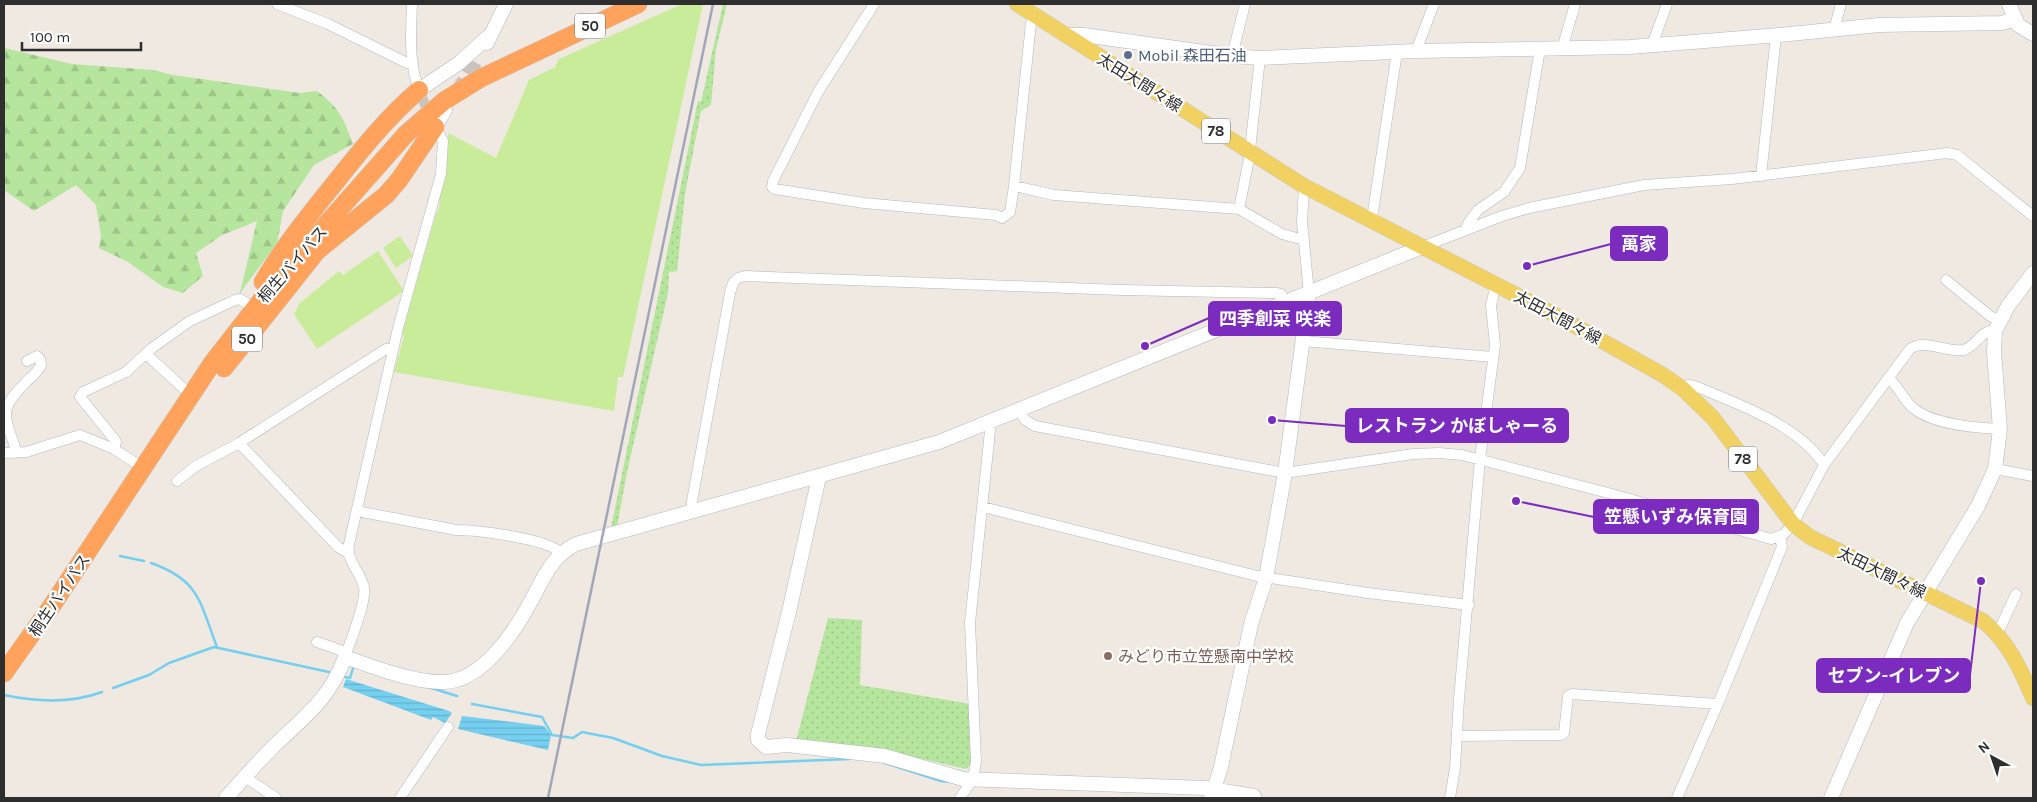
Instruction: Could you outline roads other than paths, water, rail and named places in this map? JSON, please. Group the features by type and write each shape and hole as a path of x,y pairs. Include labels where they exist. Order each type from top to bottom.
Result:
{"highway":[{"name":"桐生バイパス","path":"4,656 183,388 246,303 391,134 429,100 459,78 493,60 614,4"},
{"name":"桐生バイパス","path":"4,673 78,567 213,362 253,309 406,134 444,101 480,78 638,4"},
{"path":"263,282 277,258 361,150 397,110 421,93"},
{"name":"50","path":"78,567 91,556 118,521 192,410 294,278 317,252 386,195 399,180 433,124"}],"main road":[{"name":"太田大間々線","path":"1017,4 1304,186 1496,284 1629,356 1683,388 1713,418 1793,524 1810,537 1983,621 1996,632 2011,653 2033,698"}],"street":[{"path":"276,4 328,24 413,64"},
{"path":"412,4 414,77 421,93 489,36"},
{"path":"476,61 506,4"},
{"path":"874,4 818,92 772,187 775,189 864,203 996,215 1002,218 1010,212 1032,23 1035,16"},
{"path":"1232,56 1245,4"},
{"path":"1416,51 1434,4"},
{"path":"1562,49 1575,4"},
{"path":"1652,45 1667,4"},
{"path":"1834,30 1841,4"},
{"path":"2009,4 2014,19 2021,28 2033,34"},
{"path":"1067,35 1084,35 1232,56 1260,58 1416,51 1562,49 1652,45 1902,24 2002,23 2014,19"},
{"path":"1761,176 1776,36"},
{"path":"1465,230 1478,210 1504,192 1520,168 1540,49"},
{"path":"1370,220 1397,52"},
{"path":"1239,209 1249,151 1260,58"},
{"path":"348,553 393,349 441,174 443,141 433,124 446,110"},
{"path":"317,642 390,672 428,681 445,682 465,677 482,666 510,636 522,620 546,574 560,553 582,541 819,477 939,442 988,424 1422,247 1530,208 1644,185 1761,176 1947,153 1957,155 2033,216"},
{"path":"1014,186 1054,195 1239,209 1282,234 1304,240"},
{"path":"1213,793 1221,767 1251,624 1266,578 1285,473 1309,293 1302,210 1304,186"},
{"path":"1831,798 1901,635 1924,592 1983,496 1995,469 2000,429 1994,352 1997,326 2008,306 2033,273"},
{"path":"692,510 692,501 730,294 733,283 738,278 1276,293 1283,296 1285,302"},
{"path":"1946,280 1990,316 1997,326"},
{"path":"1450,798 1458,736 1459,699 1469,605 1480,459 1495,345 1491,305 1496,284"},
{"path":"114,449 115,440 82,400 82,392 126,372 146,354 205,312 235,300 240,299 246,303"},
{"path":"1020,410 1024,419 1035,426 1285,473 1419,453 1451,453 1480,459 1771,539 1780,536 1793,524 1824,465 1913,347 1922,345 1962,350 1997,326"},
{"path":"1303,341 1493,356"},
{"path":"177,481 196,466 239,443 386,349 393,349"},
{"path":"146,354 183,388"},
{"path":"15,453 15,447 4,411 8,399 38,371 41,365 40,359 37,356 27,361"},
{"path":"1888,378 1912,407 1925,415 1939,421 2000,429"},
{"path":"1683,388 1688,384 1695,386 1759,415 1802,440 1819,457 1824,465"},
{"path":"960,798 972,779 976,762 970,623 990,431 988,424"},
{"path":"4,453 26,452 80,435 114,449 134,462"},
{"path":"226,798 326,696 337,678 346,655 364,595 364,586 348,553 338,547 239,443"},
{"path":"1995,469 2033,476"},
{"path":"819,477 789,612 759,728 758,740 766,747 786,745 885,756 963,779 1259,797"},
{"path":"983,508 1266,578 1469,605"},
{"path":"357,511 456,530 472,530 542,543 555,547 560,553"},
{"path":"1677,798 1718,704 1782,547 1780,536"},
{"path":"1996,632 2000,628 2016,594"},
{"path":"1458,736 1561,735 1564,733 1568,696 1572,694 1718,704"},
{"path":"400,798 448,727"},
{"path":"245,777 276,798"}],"water":[{"path":"346,679 452,713 445,723 433,717 431,720 343,687"},
{"path":"462,716 544,726 551,735 548,750 458,729"}],"waterway":[{"path":"120,556 144,561"},
{"path":"151,563 180,577 189,585 202,606 217,647"},
{"path":"113,688 149,675 169,663 214,647 329,672"},
{"path":"345,677 350,678 353,668 356,666"},
{"path":"431,688 457,696"},
{"path":"4,695 53,701 78,699 102,692"},
{"path":"472,704 542,717 552,735 573,738 582,732 613,738 662,756 701,765 849,759"},
{"path":"882,762 941,781 951,782"}],"tunnel":[{"path":"457,92 476,61"},
{"path":"422,97 430,118"}],"railway":[{"path":"548,798 713,4"}],"place":[{"name":"Mobil 森田石油","path":"1128,55"},
{"name":"萬家","path":"1527,266"},
{"name":"四季創菜 咲楽","path":"1145,346"},
{"name":"レストラン かぼしゃーる","path":"1272,420"},
{"name":"笠懸いずみ保育園","path":"1516,501"},
{"name":"セブン-イレブン","path":"1981,581"},
{"name":"みどり市立笠懸南中学校","path":"1108,656"}]}
